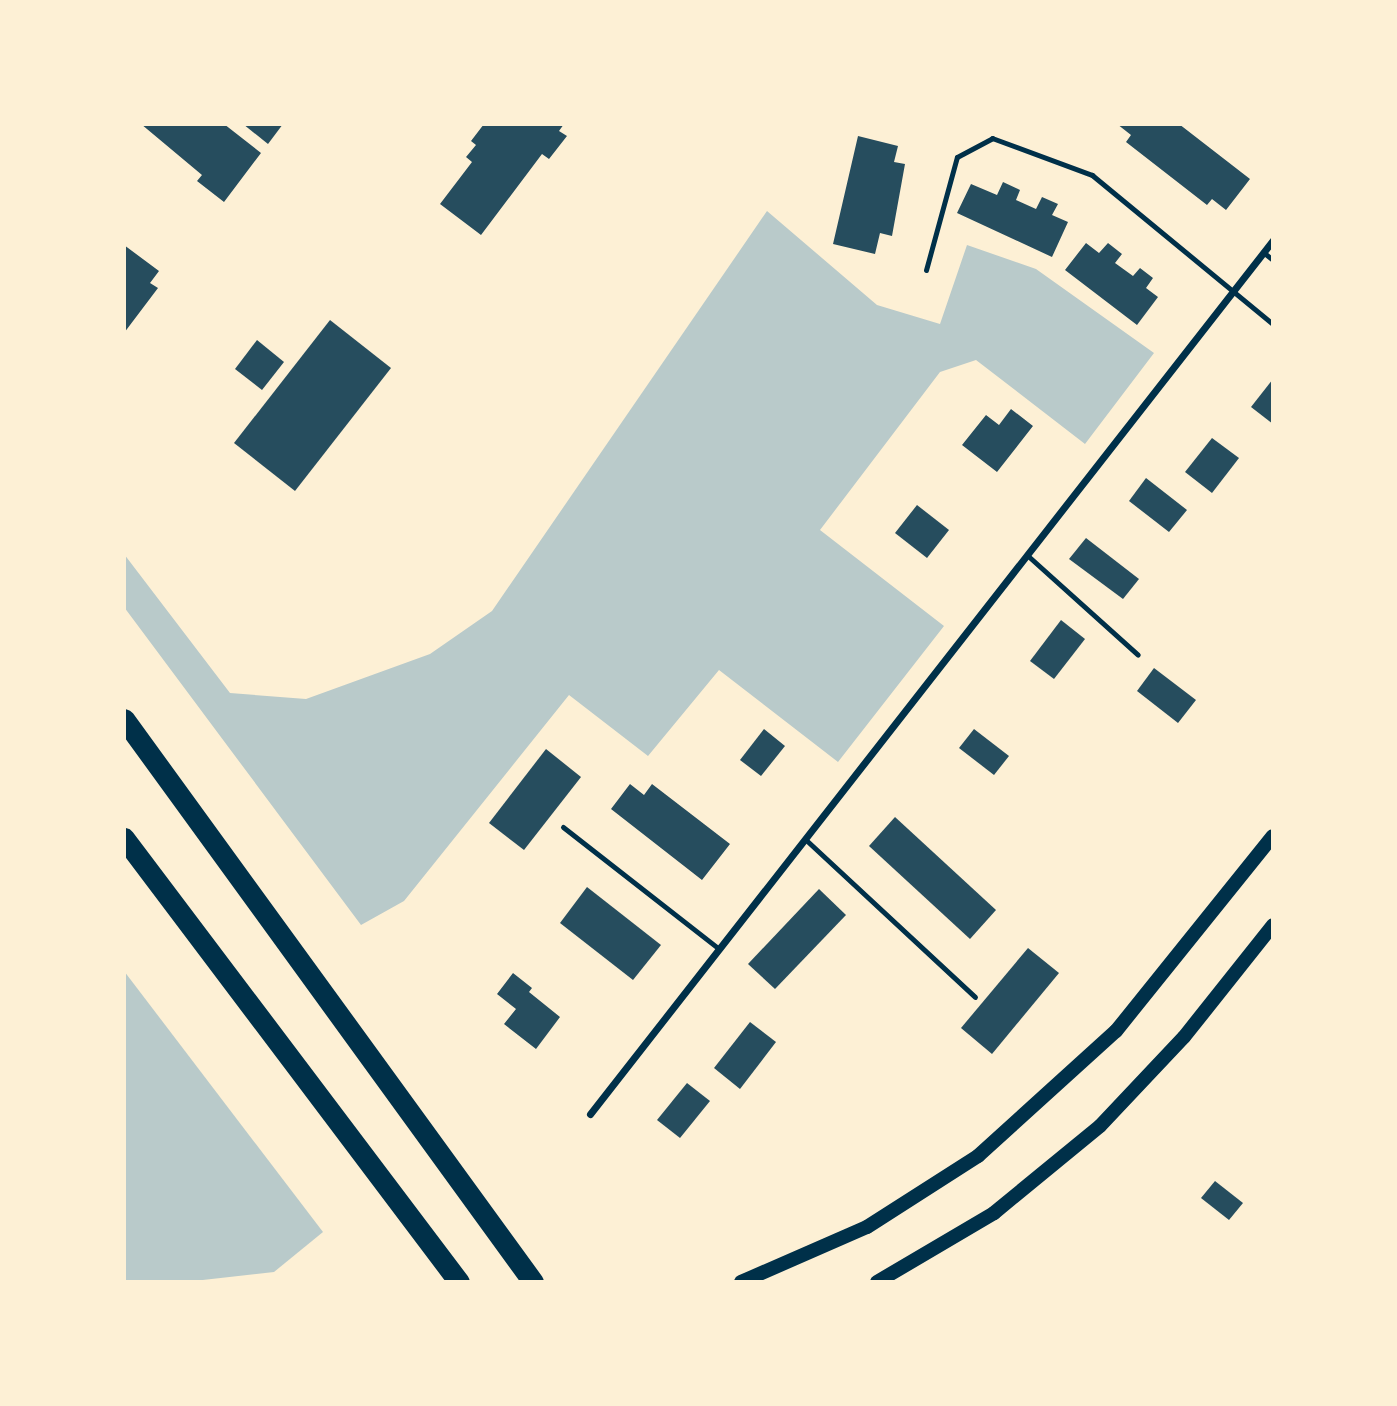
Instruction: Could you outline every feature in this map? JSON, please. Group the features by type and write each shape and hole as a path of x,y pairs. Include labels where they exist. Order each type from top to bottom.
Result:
{"highway":[{"path":"124,719 533,1282"},
{"path":"124,838 459,1282"}],"main road":[{"path":"741,1282 867,1227 978,1156 1116,1031 1273,836"},
{"path":"877,1282 994,1213 1100,1126 1175,1046 1273,925"}],"street":[{"path":"590,1114 1273,240"}],"lane":[{"path":"926,270 957,157 992,138 1092,175 1234,289 1273,324"},
{"path":"1263,252 1273,260"},
{"path":"1027,555 1138,655"},
{"path":"563,827 719,949"},
{"path":"805,839 975,997"}],"shaded area":[{"path":"767,211 877,305 940,324 967,245 1036,269 1154,353 1085,444 976,360 940,372 820,530 944,626 838,762 719,670 648,756 569,695 404,901 361,925 124,607 124,554 230,693 306,699 430,654 492,611"},
{"path":"124,971 323,1232 274,1272 185,1282 124,1282"}],"building":[{"path":"141,124 224,124 261,153 224,202 197,181 202,175"},
{"path":"243,124 283,124 268,144"},
{"path":"484,124 564,124 559,131 567,136 549,159 542,154 481,235 440,204 472,162 466,157 476,145 471,141"},
{"path":"1117,124 1179,124 1250,179 1226,210 1212,199 1207,205 1126,142 1131,135"},
{"path":"858,136 898,146 894,162 905,164 892,236 880,233 875,254 833,244"},
{"path":"1003,182 1020,190 1016,200 1036,209 1042,197 1058,204 1052,215 1068,222 1052,257 957,213 971,184 997,195"},
{"path":"1086,243 1099,253 1108,243 1122,254 1115,263 1133,276 1140,268 1153,278 1146,288 1158,297 1137,325 1065,270"},
{"path":"124,245 159,271 150,283 158,288 124,333"},
{"path":"330,320 391,368 295,491 234,443"},
{"path":"257,340 284,362 262,390 235,369"},
{"path":"1273,379 1273,424 1251,407"},
{"path":"1011,409 1033,426 997,472 962,445 986,415 999,425"},
{"path":"1212,438 1239,458 1212,493 1185,472"},
{"path":"1146,478 1187,510 1169,532 1129,501"},
{"path":"917,505 949,530 927,558 895,533"},
{"path":"1086,538 1139,579 1123,599 1069,559"},
{"path":"1061,620 1085,639 1054,679 1030,661"},
{"path":"1154,668 1196,700 1178,723 1137,691"},
{"path":"764,729 785,746 761,776 740,760"},
{"path":"974,729 1009,756 994,775 959,748"},
{"path":"546,749 581,777 524,850 489,823"},
{"path":"630,784 644,795 652,784 730,844 702,880 611,809"},
{"path":"895,817 996,910 970,939 869,846"},
{"path":"587,887 661,945 633,980 560,923"},
{"path":"819,889 846,915 775,989 748,964"},
{"path":"1028,948 1059,973 992,1054 961,1028"},
{"path":"513,973 532,988 529,992 560,1017 536,1049 504,1024 516,1009 497,994"},
{"path":"750,1022 776,1042 740,1089 714,1068"},
{"path":"687,1083 710,1101 680,1138 657,1120"},
{"path":"1215,1181 1243,1203 1229,1220 1201,1198"}]}
